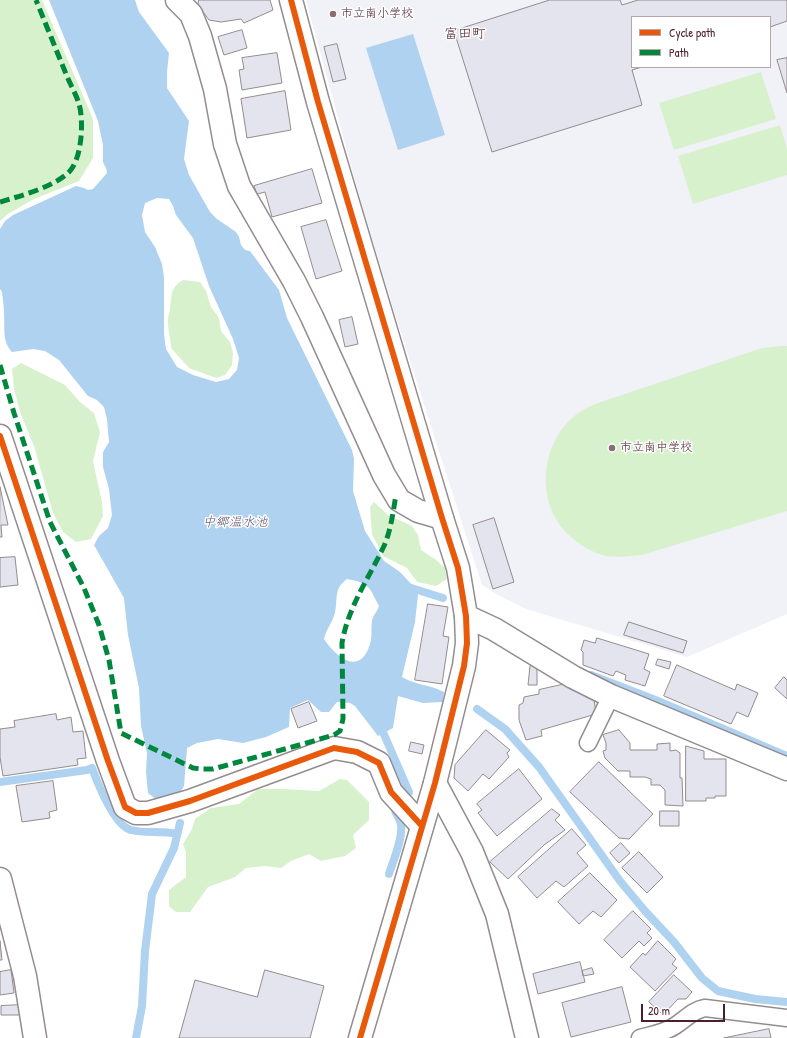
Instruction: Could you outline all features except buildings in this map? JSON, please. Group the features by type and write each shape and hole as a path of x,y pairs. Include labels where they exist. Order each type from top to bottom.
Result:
{"street":[{"path":"178,0 191,14 200,36 214,89 225,144 239,186 294,281 384,475 399,500 418,511 442,518"},
{"path":"291,0 318,102 458,568 466,616 467,644 464,666 435,783 360,1038"},
{"path":"0,436 108,761 125,807 136,813 148,813 190,801 334,748 357,752 379,763 390,792 422,826"},
{"path":"466,616 494,628 567,673 611,696 787,769"},
{"path":"435,783 472,852 497,914 527,1038"},
{"path":"0,879 25,976 35,1038"}],"lane":[{"path":"588,743 611,696"},
{"path":"640,1038 666,1031 693,1012 705,1008 787,1018"}],"shaded area":[{"name":"市立南中学校","path":"306,0 787,0 787,614 687,657 526,609 482,585 394,311 357,188"}],"green space":[{"path":"0,0 42,0 93,119 93,158 79,181 34,199 8,214 0,221"},
{"path":"761,72 776,119 674,150 659,103"},
{"path":"780,125 787,148 787,175 693,204 678,156"},
{"path":"183,280 200,282 206,291 211,307 219,318 221,331 230,342 233,353 232,365 225,375 216,378 189,368 171,348 168,320 171,297 175,286"},
{"path":"787,346 787,511 642,555 624,557 606,556 592,551 571,537 560,525 552,512 548,497 546,482 547,466 551,450 557,436 573,417 595,404 762,348"},
{"path":"21,363 65,385 80,402 94,413 100,432 93,461 102,502 103,516 91,539 76,542 63,532 53,513 34,446 20,412 14,389 12,369"},
{"path":"374,502 388,515 412,526 418,535 421,550 445,568 447,579 436,586 417,582 407,568 383,556 372,534 370,507"},
{"path":"340,779 347,780 369,802 369,820 353,835 356,848 345,856 321,861 309,854 291,861 281,868 265,866 246,868 235,877 208,887 190,912 176,912 169,906 169,890 186,877 186,852 183,844 192,829 195,819 211,808 239,804 258,789 319,791"}],"water":[{"name":"中郷温水池","path":"49,0 135,0 139,12 169,53 167,88 189,121 184,159 189,175 210,212 217,219 236,232 241,245 245,250 250,251 279,290 287,318 352,450 354,459 353,491 365,531 384,561 400,572 413,586 418,595 415,622 402,677 444,692 443,702 423,703 398,696 393,728 378,736 355,706 350,703 337,702 329,712 321,712 308,700 290,708 289,727 266,737 243,743 218,739 197,743 187,748 184,786 180,793 157,800 148,793 146,772 147,753 141,726 139,688 128,635 124,598 94,545 99,536 108,528 112,515 109,489 103,467 103,452 109,442 107,419 104,407 97,400 88,396 59,360 45,351 33,349 12,352 5,339 3,301 2,292 0,289 0,229 5,221 13,215 76,186 88,190 93,189 107,173 103,162 103,145 98,121","holes":["157,198 169,199 176,215 193,238 209,286 233,339 239,358 237,370 229,379 216,382 193,375 177,367 166,349 164,334 164,277 162,264 155,247 145,232 142,215 145,203","347,579 365,584 371,590 379,606 373,617 371,641 366,654 360,660 354,662 348,661 341,657 324,639 334,616 339,587"]},
{"path":"413,34 445,135 398,150 366,48"}],"waterway":[{"path":"405,586 443,598"},
{"path":"591,675 658,701 787,756"},
{"path":"477,709 505,729 539,767 620,881 674,942 702,978 718,991 755,999 787,1002"},
{"path":"379,723 409,792"},
{"path":"0,782 87,770 92,768 107,804 125,827 142,832 166,832 177,834"},
{"path":"389,874 401,837 401,825 395,810 395,805"},
{"path":"136,1038 142,1006 145,951 152,894 174,848 180,823"}],"marked path":[{"path":"0,202 46,187 63,177 69,172 77,158 81,140 81,111 79,104 36,0"},
{"path":"0,365 14,413 50,522 84,588 99,625 109,660 121,733 193,768 213,769 334,735 340,731 343,719 342,643 345,630 354,605 384,546 392,521 396,495"}],"cycle path":[{"path":"291,0 318,102 458,568 466,616 467,643 464,666 435,783 360,1038"},
{"path":"0,436 108,761 125,807 136,813 148,813 190,801 334,748 357,752 379,763 391,792 422,826"}],"place":[{"name":"市立南小学校","path":"333,14"},
{"name":"市立南中学校","path":"612,448"}],"district":[{"name":"富田町","path":"465,34"}]}
